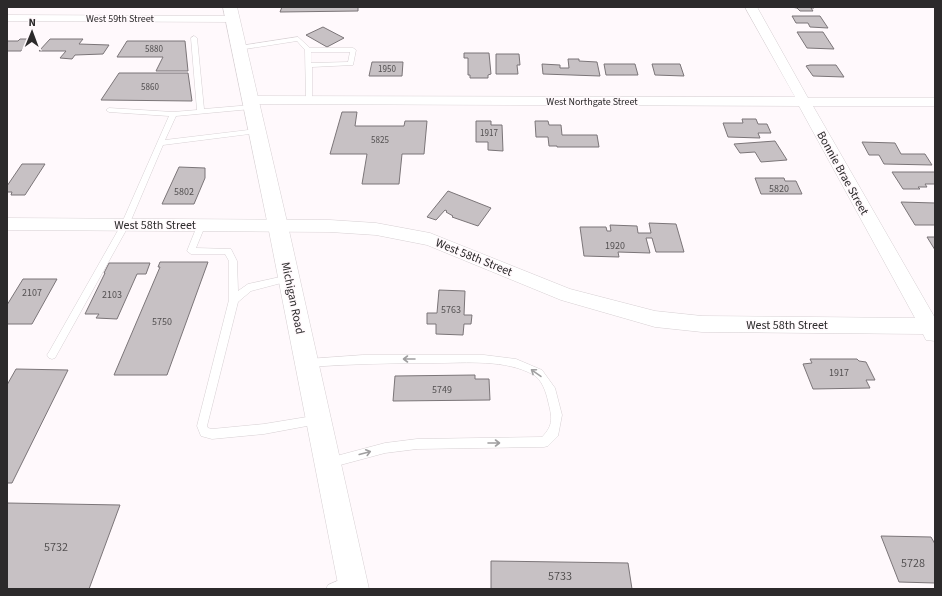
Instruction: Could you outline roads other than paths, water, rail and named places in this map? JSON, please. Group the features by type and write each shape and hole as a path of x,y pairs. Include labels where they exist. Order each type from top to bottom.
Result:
{"main road":[{"name":"Michigan Road","path":"232,13 353,585"}],"street":[{"name":"Bonnie Brae Street","path":"751,7 803,102 933,330"},
{"name":"West 59th Street","path":"7,18 232,13"},
{"name":"West Northgate Street","path":"250,103 309,100 935,102"},
{"name":"West 58th Street","path":"7,224 278,226 359,228 396,232 430,239 567,295 655,319 702,324 933,330"}],"lane":[{"path":"194,38 201,112"},
{"path":"239,48 298,38 308,50 309,100"},
{"path":"308,50 353,50 351,64 308,65"},
{"path":"109,110 173,114 201,112 250,103"},
{"path":"52,355 125,225 173,114"},
{"path":"160,143 257,131"},
{"path":"201,226 191,251 228,251 234,261 234,300 202,426 205,432 212,434 264,429 319,420"},
{"path":"234,300 248,288 289,278"},
{"path":"307,363 363,359 484,360 516,363 539,373 550,388 557,415 554,432 544,442 417,444 385,448 327,463"},
{"path":"332,589 353,585"}]}
